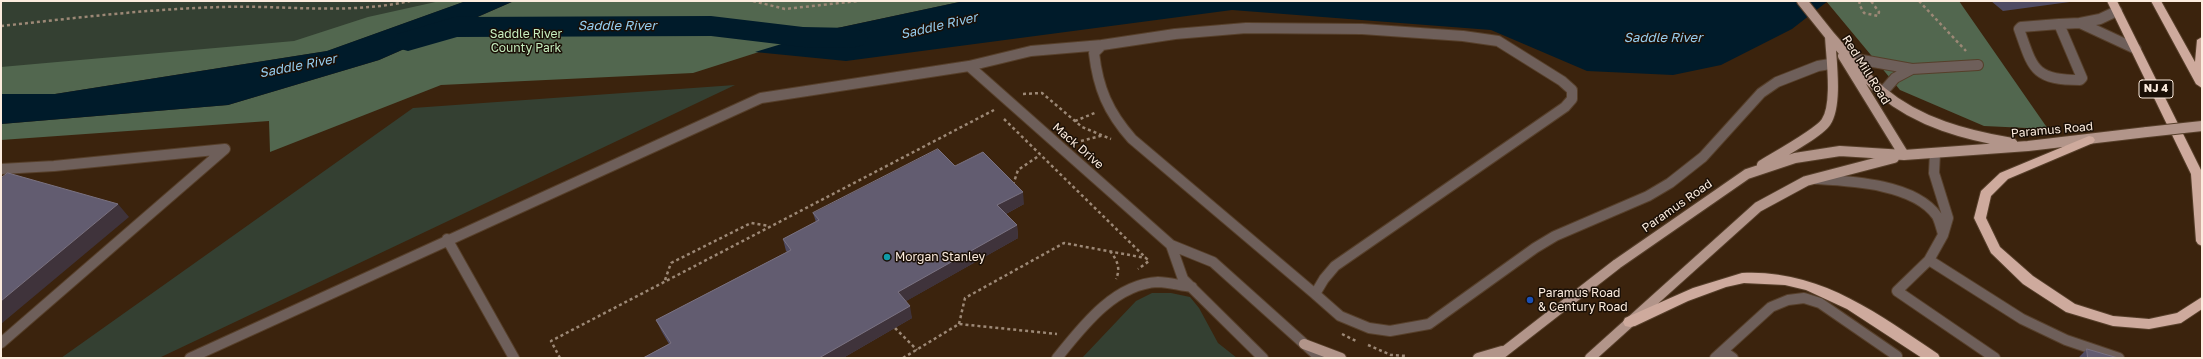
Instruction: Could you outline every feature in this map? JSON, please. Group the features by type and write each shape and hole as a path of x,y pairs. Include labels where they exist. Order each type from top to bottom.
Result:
{"highway":[{"name":"NJ 4","path":"2112,1 2195,167 2202,184"},
{"path":"2156,1 2201,82"},
{"path":"2201,82 2202,40"},
{"path":"2089,140 2004,176 1985,194 1980,218 1995,250 2028,280 2071,308 2113,320 2149,324 2181,318 2202,302"},
{"path":"2195,167 2202,242"},
{"path":"1630,322 1707,288 1741,278 1776,278 1815,286 1856,308 1933,358"}],"main road":[{"name":"Red Mill Road","path":"1802,1 1830,36 1904,155"},
{"path":"1830,36 1882,93 1911,113 1954,130 1991,140 2028,146"},
{"path":"1747,174 1797,144 1826,122 1833,98 1830,64 1830,36"},
{"name":"Paramus Road","path":"1496,358 1617,264 1747,174 1795,158 1840,151 1904,155 2028,146 2202,126"},
{"name":"Paramus Road","path":"1590,358 1758,207 1806,181 1904,155"},
{"path":"1304,344 1341,358"},
{"path":"1478,358 1508,349"}],"lane":[{"path":"2059,24 2082,78 2080,80 2050,77 2039,72 2032,65 2019,29 2021,27 2059,24 2080,23 2100,19 2117,11"},
{"path":"2080,23 2136,49"},
{"path":"190,358 447,239 760,98 968,66 1031,51 1102,45 1175,34 1246,28 1362,29 1463,36 1498,41 1562,81 1572,90 1572,99 1565,107 1335,266 1324,279 1315,295"},
{"path":"1102,45 1094,53 1094,62 1109,107 1116,121 1123,129 1340,316 1370,328 1390,331 1429,324 1534,248 1555,236 1648,196 1670,183 1703,157 1761,93 1777,82 1818,66 1830,64"},
{"path":"1850,58 1912,69 1978,65"},
{"name":"Mack Drive","path":"968,66 1171,245 1213,262 1320,358"},
{"path":"1882,93 1889,82 1899,74 1912,69"},
{"path":"1,169 54,166 224,149 1,343"},
{"path":"1935,153 1934,173 1948,218 1943,235 1929,260 1897,291 1995,358"},
{"path":"1816,179 1856,182 1880,186 1900,193 1919,202 1935,214 1940,220 1943,235"},
{"path":"447,239 514,358"},
{"name":"Mack Drive","path":"1171,245 1183,279 1264,358"},
{"path":"1929,260 2022,319 2066,340 2119,358"},
{"path":"1057,358 1085,324 1097,313 1109,303 1134,288 1157,282 1192,288"},
{"path":"1719,354 1771,307 1788,300 1804,298 1820,303 1897,357"},
{"path":"1719,354 1733,358"}],"path":[{"path":"1,26 188,8 351,10 387,7 410,1"},
{"path":"753,1 785,9 858,1"},
{"path":"1860,1 1859,4 1864,14 1878,16 1879,12 1871,1"},
{"path":"1919,1 1978,65"},
{"path":"1075,121 1109,107"},
{"path":"560,358 551,341 993,109 1149,261 1135,271"},
{"path":"1081,141 1123,129"},
{"path":"1013,186 1013,178 1017,170 1040,155"},
{"path":"664,281 672,263 751,224 769,226"},
{"path":"959,324 965,298 1064,243 1146,258"},
{"path":"1110,251 1116,258 1118,265 1119,275 1114,285 1120,281"},
{"path":"903,358 959,324 1064,334"},
{"path":"895,328 917,350"}],"green space":[{"name":"Saddle River County Park","path":"1,1 466,1 327,51 1,94"},
{"path":"440,1 466,1 327,51 55,94 1,94 1,67 294,41 368,17"},
{"name":"Saddle River County Park","path":"514,1 964,1 828,30 693,73 441,85 270,152 269,121 1,140 1,124 228,105 379,60"},
{"path":"1826,1 1959,1 2048,129 1984,126 1900,90"},
{"path":"735,85 159,358 61,358 413,108"},
{"path":"1152,293 1171,293 1190,297 1199,308 1218,343 1237,358 1082,358 1136,301"}],"water":[{"name":"Saddle River","path":"466,1 514,1 379,60 228,105 1,124 1,94 55,94 327,51"},
{"name":"Saddle River","path":"964,1 1828,1 1792,29 1721,65 1673,75 1587,71 1491,30 1232,10 846,61 755,52 828,30"}],"building":[{"name":"Morgan Stanley","path":"938,149 955,166 983,152 1023,192 997,205 1017,225 898,292 910,306 819,358 643,358 671,343 656,320 791,250 783,239 819,220 813,213"},
{"path":"8,173 118,204 1,301 1,178"},
{"path":"2087,349 2118,358 2088,358"}],"waterway":[{"name":"Saddle River","path":"408,41 455,27 711,26 803,37 852,38"}],"place":[{"name":"Morgan Stanley","path":"887,257"},
{"name":"Paramus Road & Century Road","path":"1530,300"}]}
